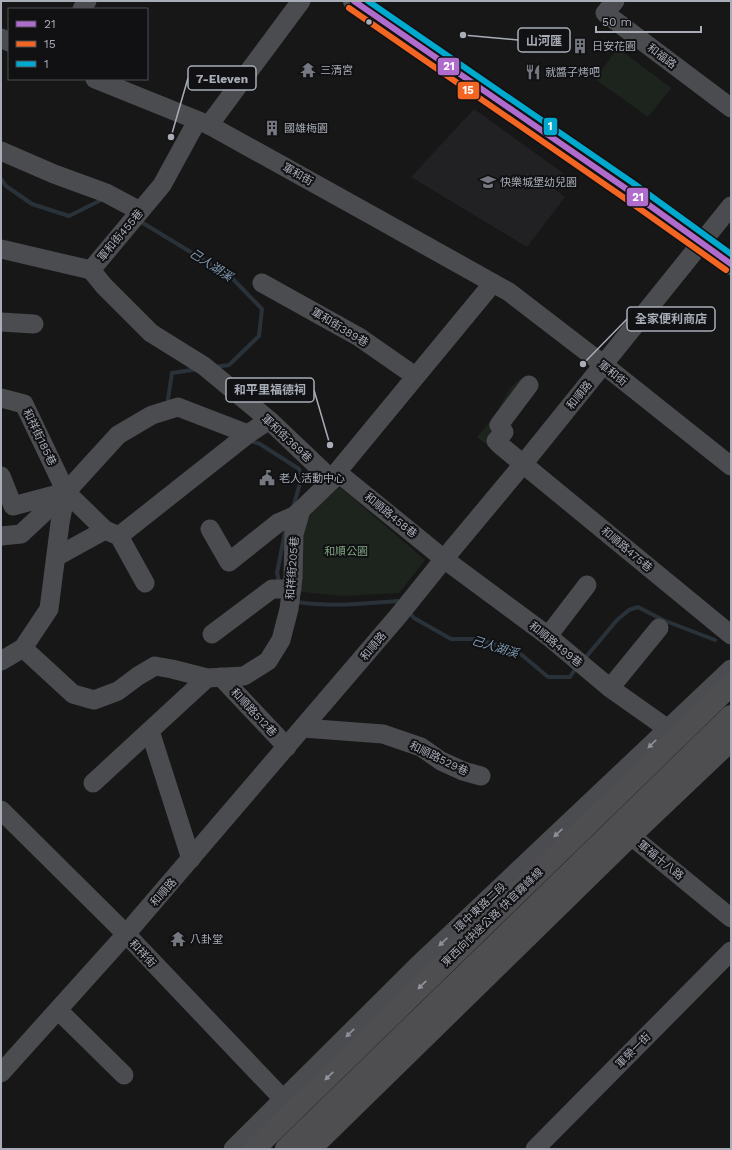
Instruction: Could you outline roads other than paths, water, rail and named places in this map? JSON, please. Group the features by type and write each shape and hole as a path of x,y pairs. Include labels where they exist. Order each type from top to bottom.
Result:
{"highway":[{"name":"東西向快速公路 快官霧峰線","path":"254,1149 731,685"},
{"name":"東西向快速公路 快官霧峰線","path":"286,1149 731,716"},
{"path":"306,1146 731,740"}],"main road":[{"path":"354,1 702,242 731,264"}],"street":[{"name":"軍和街455巷","path":"1,249 91,270 162,185 203,123 301,1"},
{"name":"和福路","path":"614,1 605,13 731,108"},
{"name":"軍和街","path":"97,80 203,123 508,292 604,365 731,466"},
{"path":"1,151 54,174 106,193 133,219"},
{"name":"和順路","path":"5,1062 58,1010 126,934 399,616 444,559 604,365 731,206"},
{"name":"軍和街369巷","path":"91,270 104,286 151,333 210,370 335,476"},
{"name":"軍和街389巷","path":"262,283 359,337 415,376"},
{"path":"210,529 229,562 291,516 335,476 415,376 493,283"},
{"path":"1,322 34,324"},
{"name":"和順路475巷","path":"530,385 499,425 504,432 496,441 731,635"},
{"name":"和祥街185巷","path":"1,398 24,404 66,492"},
{"path":"1,536 22,534 66,492 118,434 152,415 178,407 237,443"},
{"path":"56,556 112,533 269,420"},
{"path":"1,476 13,506 66,492"},
{"name":"和順路458巷","path":"335,476 444,559"},
{"path":"66,492 112,533 145,584"},
{"path":"1,661 23,648 49,609 60,523 66,492"},
{"name":"和祥街205巷","path":"23,648 73,694 94,700 118,691 138,676 155,666 214,677 244,676 268,661 281,640 289,609 286,589 294,578 294,534 291,516"},
{"name":"和順路499巷","path":"444,559 548,636 610,688 668,729"},
{"path":"548,636 587,585"},
{"path":"212,634 272,589 286,589"},
{"path":"610,688 660,628"},
{"name":"環中東路二段","path":"233,1149 417,966 731,669"},
{"path":"93,783 150,731 214,677"},
{"name":"和順路512巷","path":"214,677 287,747"},
{"name":"和順路529巷","path":"303,728 383,734 421,747 441,761 463,772 480,776"},
{"path":"306,1146 731,728"},
{"path":"150,731 191,859"},
{"name":"軍福十八路","path":"591,802 731,918"},
{"name":"和祥街","path":"1,810 126,934 283,1099 306,1146"},
{"name":"軍榮一街","path":"534,1149 731,951"},
{"path":"58,1010 124,1075"}],"waterway":[{"name":"己人湖溪","path":"1,179 6,186 32,204 69,216 103,199"},
{"name":"己人湖溪","path":"138,220 230,276 262,309 259,336 229,365 214,367"},
{"name":"己人湖溪","path":"171,404 168,399 172,373 198,369"},
{"name":"己人湖溪","path":"248,440 260,444 299,469 302,476 293,508"},
{"name":"己人湖溪","path":"280,585 277,573 286,527"},
{"name":"己人湖溪","path":"297,602 335,605 398,601 401,604"},
{"name":"己人湖溪","path":"586,657 617,620 629,610 638,607 663,620 715,640"},
{"name":"己人湖溪","path":"409,612 414,618 451,639 475,639 497,645 522,655 548,677 570,677 574,671"}],"place":[{"name":"山河匯","path":"463,35"},
{"name":"日安花園","path":"580,46"},
{"name":"三清宮","path":"308,70"},
{"name":"就醬子烤吧","path":"533,72"},
{"name":"國雄梅園","path":"272,128"},
{"name":"7-Eleven","path":"171,137"},
{"name":"快樂城堡幼兒園","path":"488,182"},
{"name":"全家便利商店","path":"583,364"},
{"name":"和平里福德祠","path":"330,445"},
{"name":"老人活動中心","path":"267,478"},
{"name":"八卦堂","path":"178,939"}],"park label":[{"name":"和順公園","path":"346,551"}]}
